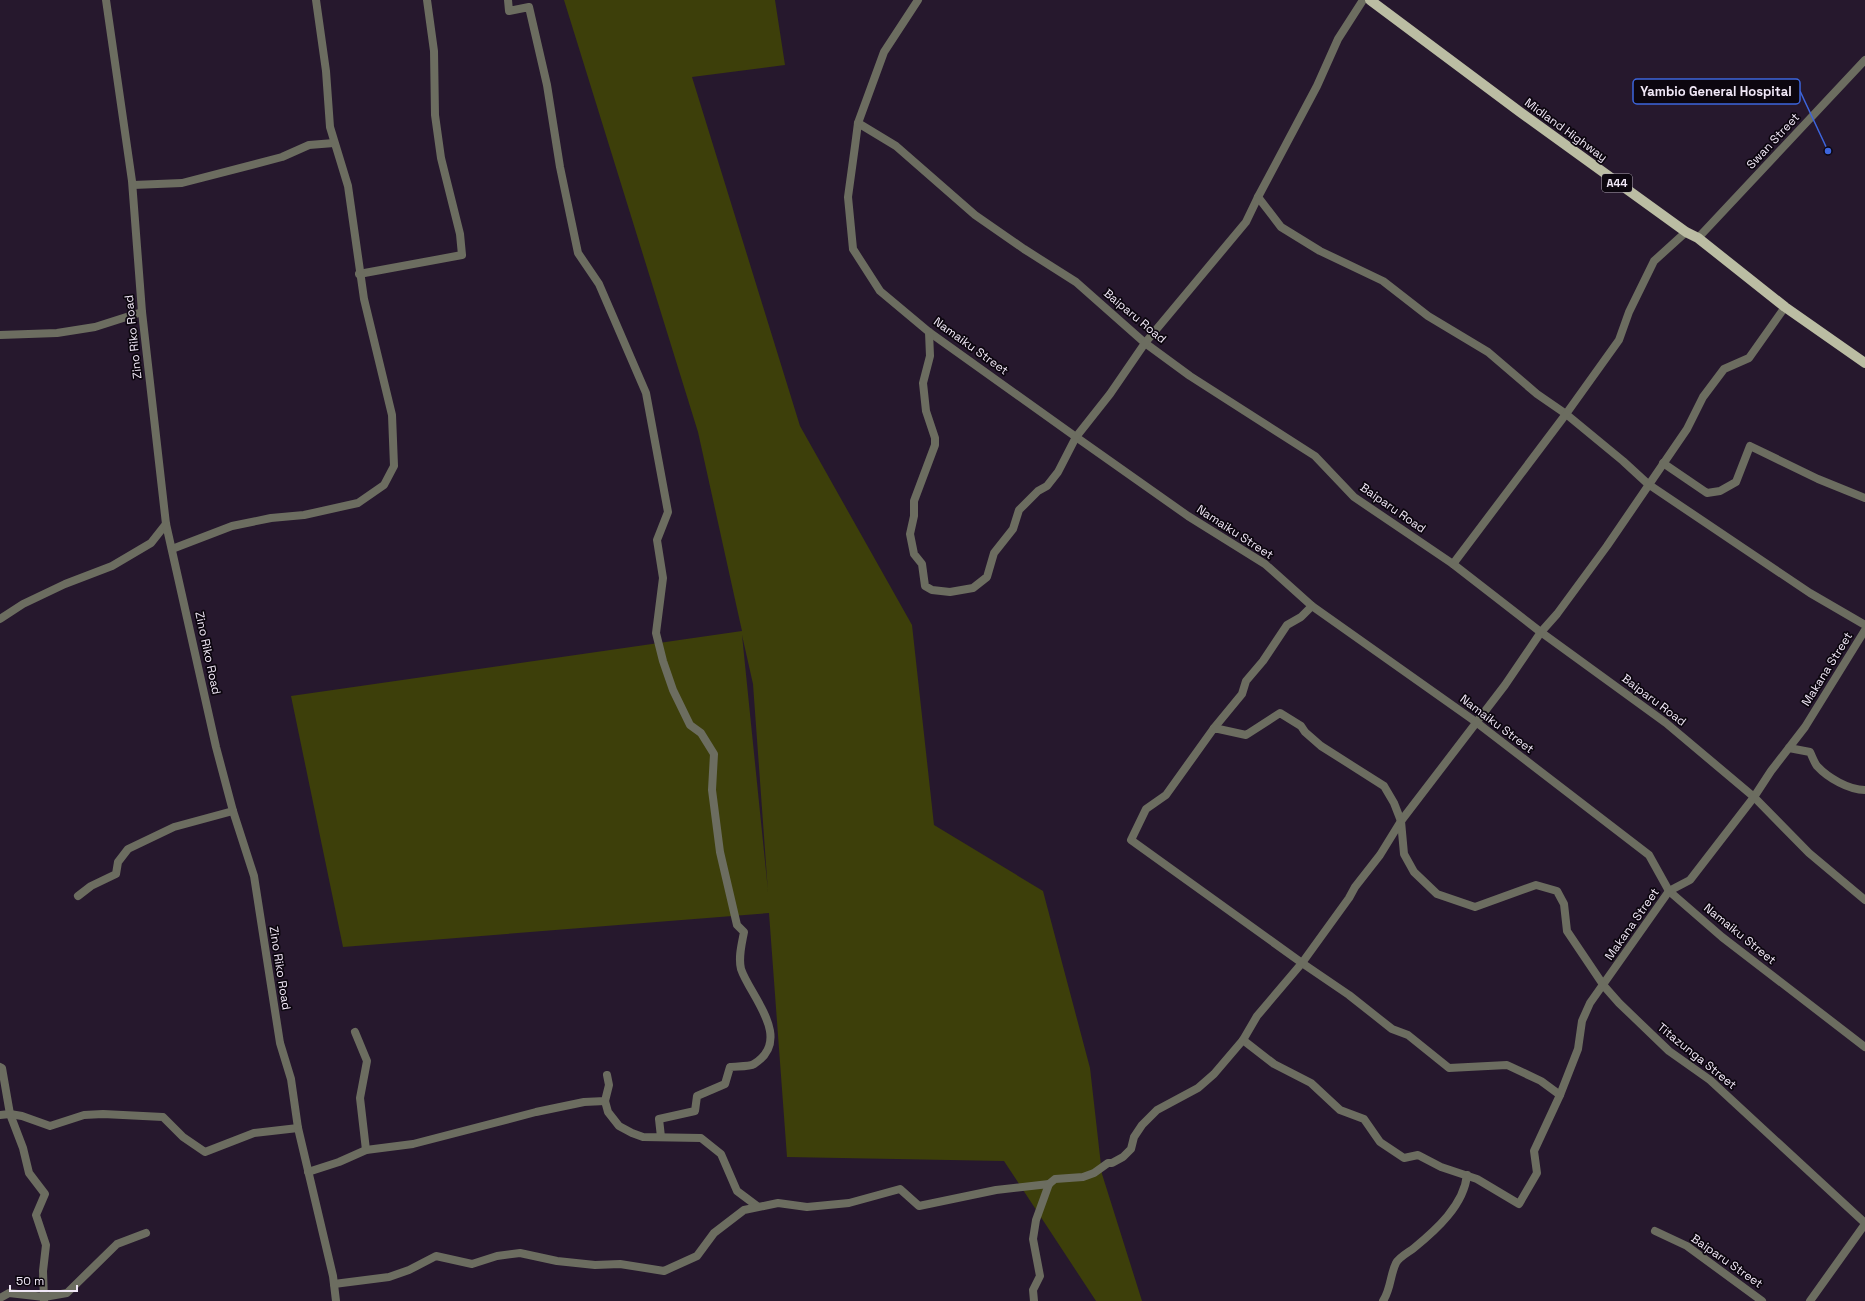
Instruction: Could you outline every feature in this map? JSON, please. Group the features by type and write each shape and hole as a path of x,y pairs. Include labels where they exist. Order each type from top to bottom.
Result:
{"main road":[{"name":"Midland Highway","path":"1370,0 1545,131 1686,232 1698,238 1785,307 1865,363"}],"street":[{"name":"Zino Riko Road","path":"106,0 133,185 142,312 166,524 216,747 233,811 254,876 280,1043 292,1079 298,1128 334,1284 336,1301"},
{"path":"172,549 232,526 271,518 304,515 358,503 384,485 394,466 392,415 359,274 348,186 330,127 326,71 316,0"},
{"path":"359,274 462,255 460,234 441,158 435,115 434,51 427,0"},
{"path":"508,0 508,11 528,8 547,85 560,167 578,253 599,284 646,393 668,512 657,540 663,578 656,633 662,661 673,690 690,725 701,733 714,754 712,790 720,852 737,925 744,932 740,949 741,968 765,1013 770,1033 767,1050 753,1065 730,1067 724,1084 697,1096 695,1111 659,1119 661,1137"},
{"name":"Namaiku Street","path":"918,0 884,52 858,123 848,196 853,249 880,291 929,332 1188,516 1265,564 1312,606 1476,722 1648,855 1669,891 1722,938 1865,1047"},
{"path":"929,332 930,356 922,383 926,411 935,438 935,445 914,501 914,516 910,534 914,554 922,564 925,586 932,590 950,592 972,588 987,577 994,553 1013,528 1019,510 1038,491 1047,486 1058,472 1076,437 1110,394 1146,343 1246,222 1317,86 1338,39 1363,0"},
{"name":"Swan Street","path":"1698,238 1865,60"},
{"name":"Baiparu Road","path":"858,123 896,146 975,215 1024,249 1076,282 1146,343 1190,376 1315,456 1354,497 1453,564 1541,632 1666,723 1754,796 1809,853 1865,900"},
{"path":"133,185 182,183 282,157 309,144 334,144"},
{"path":"1258,197 1280,227 1320,251 1383,281 1428,316 1488,352 1536,394 1566,414 1623,461 1648,484 1810,593 1865,625"},
{"path":"1453,564 1566,414 1619,340 1629,312 1654,261 1686,232"},
{"path":"1034,1301 1033,1290 1040,1276 1033,1239 1036,1220 1049,1184 1055,1179 1083,1177 1094,1173 1108,1163 1112,1163 1122,1157 1131,1148 1134,1137 1152,1115 1158,1110 1198,1088 1214,1074 1243,1040 1257,1016 1302,963 1349,898 1355,887 1380,855 1401,821 1505,685 1541,632 1557,614 1607,546 1687,428 1703,397 1724,369 1749,358 1785,307"},
{"path":"0,334 57,334 95,327 142,312"},
{"path":"1663,463 1707,493 1720,491 1736,482 1750,446 1818,479 1865,498"},
{"path":"0,620 23,604 65,584 112,566 151,543 166,524"},
{"path":"1312,606 1302,617 1287,625 1263,661 1246,681 1242,694 1214,728 1166,796 1146,809 1130,840 1302,963 1349,994 1392,1029 1408,1035 1449,1068 1507,1065 1541,1081 1560,1095"},
{"name":"Makana Street","path":"1467,1175 1477,1179 1519,1204 1536,1173 1534,1151 1560,1095 1578,1049 1582,1021 1590,1003 1604,986 1669,891 1690,880 1805,727 1865,630"},
{"name":"Titazunga Street","path":"1214,728 1246,735 1280,713 1301,726 1305,732 1320,746 1384,786 1394,803 1401,821 1404,854 1414,872 1437,894 1475,907 1536,885 1557,891 1564,904 1567,931 1604,986 1619,1003 1669,1051 1710,1080 1865,1224"},
{"path":"1789,748 1810,752 1817,766 1833,778 1856,790 1865,790"},
{"path":"78,896 91,886 116,874 118,862 128,849 174,827 233,811"},
{"path":"355,1032 367,1061 360,1098 366,1150"},
{"path":"1243,1040 1274,1064 1311,1083 1340,1110 1364,1119 1380,1142 1404,1158 1418,1155 1441,1167 1467,1175 1466,1186 1448,1216 1421,1242 1396,1262 1388,1294 1384,1301"},
{"path":"0,1067 2,1068 10,1114 23,1148 29,1173 46,1194 36,1215 46,1245 43,1271 44,1299"},
{"path":"607,1075 609,1085 606,1101 608,1112 619,1126 643,1137 701,1138 721,1154 737,1191 757,1206"},
{"path":"308,1172 339,1162 366,1150 413,1144 536,1112 584,1102 606,1101"},
{"path":"0,1115 10,1114 50,1126 84,1115 96,1114 163,1117 183,1137 205,1152 254,1133 298,1128"},
{"path":"334,1284 388,1277 410,1270 436,1256 472,1264 497,1256 520,1253 557,1261 595,1265 620,1264 664,1271 697,1256 714,1233 736,1215 744,1210 757,1206 778,1203 807,1207 849,1203 900,1189 919,1206 996,1190 1049,1184"},
{"path":"1810,1301 1865,1224"},
{"name":"Baiparu Street","path":"1655,1231 1687,1246 1762,1301"},
{"path":"0,1298 9,1294 44,1299 67,1293 117,1244 146,1233"}],"shaded area":[{"path":"564,0 775,0 785,65 692,77 800,426 912,625 934,825 1043,891 1090,1068 1102,1174 1142,1301 1096,1301 1004,1161 787,1157 769,913 343,947 291,696 742,631 698,432","holes":["742,635 753,684 768,889"]}],"place":[{"name":"Yambio General Hospital","path":"1828,151"}]}
